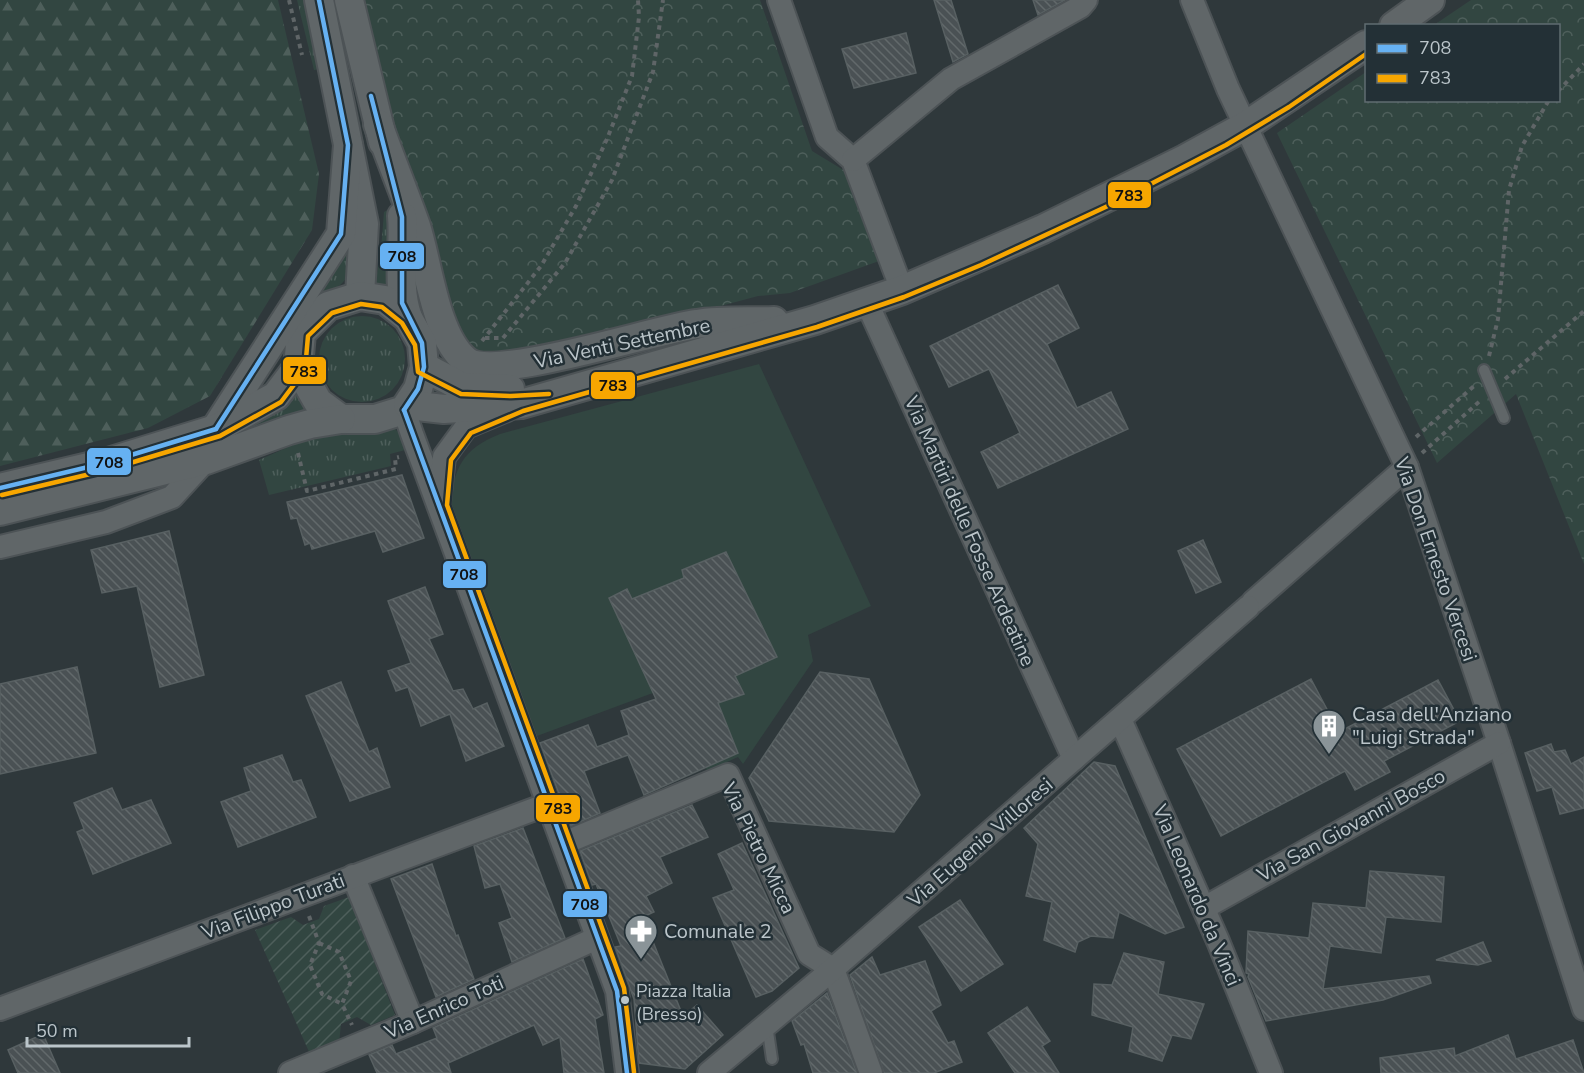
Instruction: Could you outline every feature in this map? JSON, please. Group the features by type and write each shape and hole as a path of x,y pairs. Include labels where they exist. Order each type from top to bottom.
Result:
{"street":[{"path":"319,0 364,224 360,296"},
{"path":"0,511 206,460 310,424 341,419 375,419 406,407 418,389 424,367 422,343 402,303 402,217 349,0"},
{"path":"779,0 827,137 853,160 902,290"},
{"path":"853,160 951,79 1080,7 1086,0"},
{"name":"Via Don Ernesto Vercesi","path":"1192,0 1228,89 1403,458 1499,743 1584,1009"},
{"path":"1397,24 1430,0"},
{"name":"Via Venti Settembre","path":"406,407 444,408 521,404 815,320 902,290 1052,225 1185,159 1246,125 1365,46"},
{"name":"Via Venti Settembre","path":"378,124 416,228 442,323 457,350 466,361 477,367 516,365 697,323 815,320"},
{"path":"216,429 341,234 348,145"},
{"path":"0,488 105,463 216,429 276,396 298,367 301,333 328,306 360,296 385,300 408,318"},
{"name":"Via Martiri delle Fosse Ardeatine","path":"867,303 1074,759"},
{"path":"298,367 318,402 341,419"},
{"name":"Via Venti Settembre","path":"424,367 462,387 511,389 593,384"},
{"path":"439,506 444,457 466,427 521,404"},
{"path":"406,407 412,434 617,992 627,1073"},
{"name":"Via Eugenio Villoresi","path":"709,1073 833,969 1251,604 1403,458"},
{"path":"0,547 106,522 172,497 206,460"},
{"name":"Via Leonardo da Vinci","path":"1120,719 1204,908 1271,1073"},
{"name":"Via San Giovanni Bosco","path":"1204,908 1499,743"},
{"name":"Via Pietro Micca","path":"564,843 728,775 809,954 833,969"},
{"name":"Via Filippo Turati","path":"0,1009 548,804"},
{"path":"353,876 413,1022"},
{"name":"Via Enrico Toti","path":"290,1073 413,1022 597,938"},
{"path":"833,969 871,1073"}],"lane":[{"path":"1484,370 1504,418"},
{"path":"767,1025 772,1059"}],"path":[{"path":"289,0 303,57"},
{"path":"638,0 639,17 632,75 607,139 576,206 541,266 484,338 503,338 558,271 612,180 653,72 663,0"},
{"path":"1560,89 1584,64"},
{"path":"1403,458 1424,432 1476,384 1488,364 1498,319 1509,190 1522,146 1548,102"},
{"path":"1403,458 1492,389 1584,312"},
{"path":"302,895 319,943 310,965 322,994 342,1004 360,1044"},
{"path":"319,943 339,952 351,981 342,1004"}],"green space":[{"path":"0,0 278,0 319,174 312,230 210,396 148,428 0,466"},
{"path":"297,0 308,0 320,69 314,70"},
{"path":"358,0 760,0 812,151 845,171 879,261 790,293 758,296 498,359 464,346 385,116"},
{"path":"1471,0 1584,0 1584,564 1516,394 1437,463 1277,133 1365,73 1365,102 1560,102 1560,24 1435,24"},
{"path":"389,209 393,214 391,289 375,285 384,212"},
{"path":"348,235 356,246 346,278 337,287 310,302"},
{"path":"362,316 386,323 398,335 405,359 398,383 386,395 362,402 338,395 326,383 319,359 326,335 338,323"},
{"path":"759,364 871,606 808,635 813,661 743,764 738,757 707,771 669,687 537,736 449,508 454,481 462,462 476,447 500,434"},
{"path":"293,387 306,412 244,439 240,430"},
{"path":"334,429 361,434 395,429 401,435 405,450 390,454 391,466 269,495 259,460 322,432"},
{"path":"349,897 395,1015 371,1025 357,1017 341,1024 339,1043 310,1054 255,930 291,917 303,925 319,919 324,906"}],"building":[{"path":"934,0 951,0 968,54 953,62"},
{"path":"1033,0 1065,0 1038,15"},
{"path":"906,33 916,73 854,88 842,49"},
{"path":"1058,285 1079,328 1047,344 1077,408 1111,392 1128,429 998,488 981,452 1020,433 989,369 949,387 930,346"},
{"path":"402,475 424,538 383,552 375,531 312,549 310,543 305,545 297,518 291,519 287,502"},
{"path":"169,531 204,675 160,687 137,586 102,593 91,550"},
{"path":"1203,540 1221,582 1196,593 1178,551"},
{"path":"726,552 777,657 735,676 744,694 718,703 738,753 644,795 628,755 584,771 600,813 571,826 540,743 588,725 597,747 629,735 621,711 656,699 609,598 627,589 632,599 684,578 682,570"},
{"path":"425,587 443,634 429,639 453,691 463,689 473,709 487,703 504,746 466,761 450,714 421,726 408,687 396,691 388,671 411,663 388,601"},
{"path":"77,667 96,753 0,774 0,684"},
{"path":"820,672 869,679 920,795 894,832 769,821 749,778"},
{"name":"Casa dell'Anziano \"Luigi Strada\"","path":"1311,679 1339,732 1438,680 1460,721 1384,761 1390,772 1355,790 1345,771 1221,836 1177,749"},
{"path":"341,682 369,752 377,748 390,787 350,801 306,696"},
{"path":"1551,744 1554,752 1565,750 1571,764 1584,757 1584,808 1560,814 1552,787 1537,791 1525,753"},
{"path":"282,755 293,782 301,780 316,817 238,847 221,802 251,791 244,768"},
{"path":"1094,762 1115,766 1184,927 1165,934 1119,912 1113,938 1091,936 1078,942 1075,952 1044,940 1052,902 1026,896 1038,844 1024,828"},
{"path":"112,788 122,810 151,800 171,843 93,874 77,832 84,829 74,803"},
{"path":"692,805 708,837 660,857 672,883 646,896 654,912 643,917 683,1016 697,1005 723,1035 685,1069 639,1063 634,999 615,947 621,946 596,884 592,885 580,851"},
{"path":"523,828 565,938 512,962 499,923 512,918 500,884 485,888 474,846"},
{"path":"742,843 799,968 772,991 756,997 713,898 734,890 718,854"},
{"path":"432,864 456,936 458,935 474,979 436,997 391,879"},
{"path":"1370,871 1444,877 1441,922 1386,917 1381,953 1330,946 1323,989 1429,976 1431,983 1383,1000 1266,1021 1248,977 1249,974 1246,973 1248,931 1309,938 1313,903 1366,908"},
{"path":"960,900 1003,964 961,991 919,927"},
{"path":"1483,942 1491,961 1478,965 1436,960"},
{"path":"1124,953 1164,962 1158,994 1204,1004 1191,1039 1172,1035 1162,1061 1129,1051 1133,1027 1092,1015 1094,984 1112,985"},
{"path":"872,957 880,975 925,961 941,1005 931,1011 948,1043 954,1041 962,1062 934,1073 884,1073 850,975"},
{"path":"583,959 603,1015 595,1019 604,1073 564,1073 560,1037 543,1045 534,1025 448,1063 451,1073 377,1073 369,1055 392,1045 396,1054 437,1038 433,1028"},
{"path":"827,993 857,1073 813,1073 804,1044 801,1045 792,1021"},
{"path":"1027,1007 1050,1041 1042,1046 1059,1073 1015,1073 988,1033"},
{"path":"43,1034 60,1073 18,1073 8,1050"},
{"path":"1508,1035 1516,1059 1573,1040 1584,1073 1381,1073 1380,1058 1454,1048 1455,1056"}],"transit line":[{"name":"708","path":"216,429 341,234 348,145 319,0"},
{"name":"783","path":"634,1072 624,988 447,505 451,460 471,433 523,411 817,327 904,297 981,265 1112,204 1226,145 1289,107 1365,55"},
{"name":"708","path":"371,96 402,217 402,303 422,343 424,367 418,389 404,410"},
{"name":"783","path":"2,495 107,470 220,436 281,402 305,370 308,336 332,313 361,304 382,307 402,323 415,345 418,372 461,394 511,396 549,394"},
{"name":"708","path":"404,410 617,991 627,1073"},
{"name":"708","path":"0,488 105,463 216,429"}],"place":[{"name":"Casa dell'Anziano \"Luigi Strada\"","path":"1329,755"},
{"name":"Comunale 2","path":"641,960"},
{"name":"Piazza Italia (Bresso)","path":"625,1000"}]}
